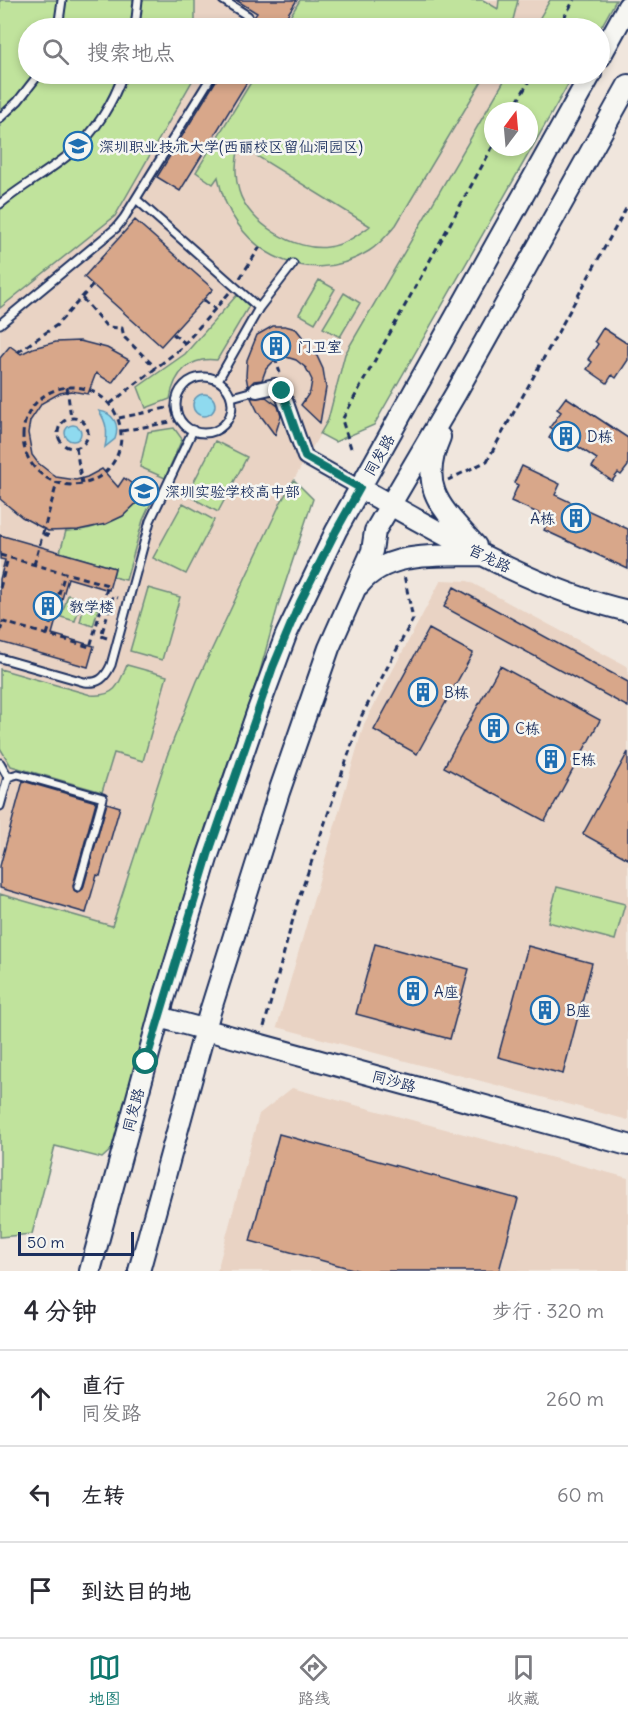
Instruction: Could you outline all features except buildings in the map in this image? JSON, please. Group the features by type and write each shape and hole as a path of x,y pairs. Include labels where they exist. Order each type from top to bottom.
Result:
{"main road":[{"path":"610,39 628,6"},
{"name":"同发路","path":"90,1271 159,1017 208,855 273,667 300,602 336,531 585,84"},
{"path":"139,1271 205,1029 297,737 329,648 372,551 375,531 456,393 628,86"},
{"path":"456,393 431,463 432,485 442,507 484,555"},
{"name":"官龙路","path":"360,488 484,555 555,588 628,611"},
{"path":"354,592 369,575 399,561 427,556 484,555"},
{"name":"同沙路","path":"159,1017 628,1145"}],"street":[{"path":"257,390 272,386 281,389 305,457 360,488"}],"lane":[{"path":"59,18 62,0"},
{"path":"136,18 138,0"},
{"path":"223,0 248,16 247,18"},
{"path":"0,118 31,84"},
{"path":"0,204 75,150 106,108 118,84"},
{"path":"0,324 116,228 207,84"},
{"path":"136,199 259,308"},
{"path":"218,380 259,308 292,264"},
{"path":"202,377 218,380 232,397 231,415 226,422 211,432 202,433 193,430 181,420 176,406 177,397 186,383 202,377"},
{"path":"232,397 257,390"},
{"path":"0,658 84,682 97,682 106,675 111,665 150,521 193,430"},
{"path":"0,763 8,777 0,806"},
{"path":"8,777 18,774 103,798 78,887"}],"path":[{"path":"564,18 574,0"},
{"path":"517,102 527,84"},
{"path":"351,448 342,420 487,156"},
{"path":"444,482 487,461 628,205"},
{"path":"110,404 185,344 235,286 261,247"},
{"path":"18,352 57,325 93,285"},
{"path":"82,298 107,327 122,328 124,337 156,368"},
{"path":"204,300 215,309"},
{"path":"173,334 185,344"},
{"path":"67,387 71,418"},
{"path":"77,387 95,392 110,404 119,418 122,431 121,446 116,459 107,471 96,479 82,484 57,483 37,470 25,449 23,431 28,413 35,403 55,390 77,387"},
{"path":"119,418 176,406"},
{"path":"71,418 81,420 88,433 86,442 76,448 64,446 57,432 62,423 71,418"},
{"path":"122,431 181,420"},
{"path":"76,448 82,484"},
{"path":"34,565 57,483"},
{"path":"43,534 51,536"},
{"path":"0,555 108,585 90,646 1,622 0,632"},
{"path":"0,588 9,558"},
{"path":"264,1027 297,904 362,715 413,619 403,568"},
{"path":"47,635 65,573"},
{"path":"101,636 113,596"},
{"path":"99,615 107,617"}],"shaded area":[{"name":"深圳实验学校高中部","path":"0,0 550,0 540,18 18,18 18,84 502,84 492,102 484,102 484,115 345,354 328,420 281,502 136,848 112,926 0,894"},
{"path":"441,580 468,581 628,667 628,1120 277,1027 364,724"},
{"path":"292,1088 628,1178 628,1271 217,1271 259,1114"}],"green space":[{"name":"深圳职业技术大学(西丽校区留仙洞园区)","path":"0,0 195,0 195,18 18,18 18,84 190,84 115,216 0,308"},
{"path":"300,0 483,0 498,9 499,0 518,0 514,18 289,18"},
{"path":"550,0 616,0 606,18 540,18"},
{"path":"250,84 480,84 396,225 369,251 344,263 320,267 296,264 274,256 254,242 238,224 226,202 218,177 213,184 196,172","holes":["239,145 370,226 355,237 334,246 315,247 288,240 263,224 252,214 239,191 236,179"]},
{"path":"502,84 568,84 538,137 538,102 492,102"},
{"path":"484,115 484,156 527,156 374,425 335,442 320,434 328,420 345,354"},
{"path":"319,280 335,289 315,323 299,314"},
{"path":"344,293 360,303 340,337 323,328"},
{"path":"237,295 249,306 217,360 199,361 185,368 175,381 170,399 146,408 138,387 185,354"},
{"path":"174,428 182,439 165,478 140,467 148,432"},
{"path":"215,441 247,457 218,512 187,495"},
{"path":"294,480 313,499 279,602 259,675 210,813 173,931 113,1148 102,1158 55,1146 32,1234 0,1237 0,894 112,926 167,756 197,681 281,502"},
{"path":"150,489 155,494 143,520 126,580 113,577 115,568 60,552 66,531 91,528 113,520 132,507"},
{"path":"183,503 214,520 186,574 153,558"},
{"path":"148,588 180,597 162,660 130,651"},
{"path":"68,595 82,599 75,621 61,617"},
{"path":"86,599 100,603 93,626 80,622"},
{"path":"127,665 167,676 143,761 114,753 102,792 11,766 0,748 0,669 91,695 99,695 111,692 115,688"},
{"path":"557,887 625,904 615,940 548,922"}],"water":[{"path":"204,394 212,397 215,405 212,413 204,416 196,413 193,405 196,397"},
{"path":"99,411 112,417 117,429 115,439 105,447 106,428"},
{"path":"70,425 76,425 81,433 79,439 70,441 65,436 65,430"}],"place":[{"name":"深圳职业技术大学(西丽校区留仙洞园区)","path":"78,146"},
{"name":"门卫室","path":"276,346"},
{"name":"D栋","path":"566,436"},
{"name":"深圳实验学校高中部","path":"144,491"},
{"name":"A栋","path":"576,518"},
{"name":"教学楼","path":"48,606"},
{"name":"B栋","path":"423,692"},
{"name":"C栋","path":"494,728"},
{"name":"E栋","path":"551,759"},
{"name":"A座","path":"413,991"},
{"name":"B座","path":"545,1010"}],"route":[{"path":"146,1062 208,855 273,667 300,602 360,488 305,457 282,391"}]}
